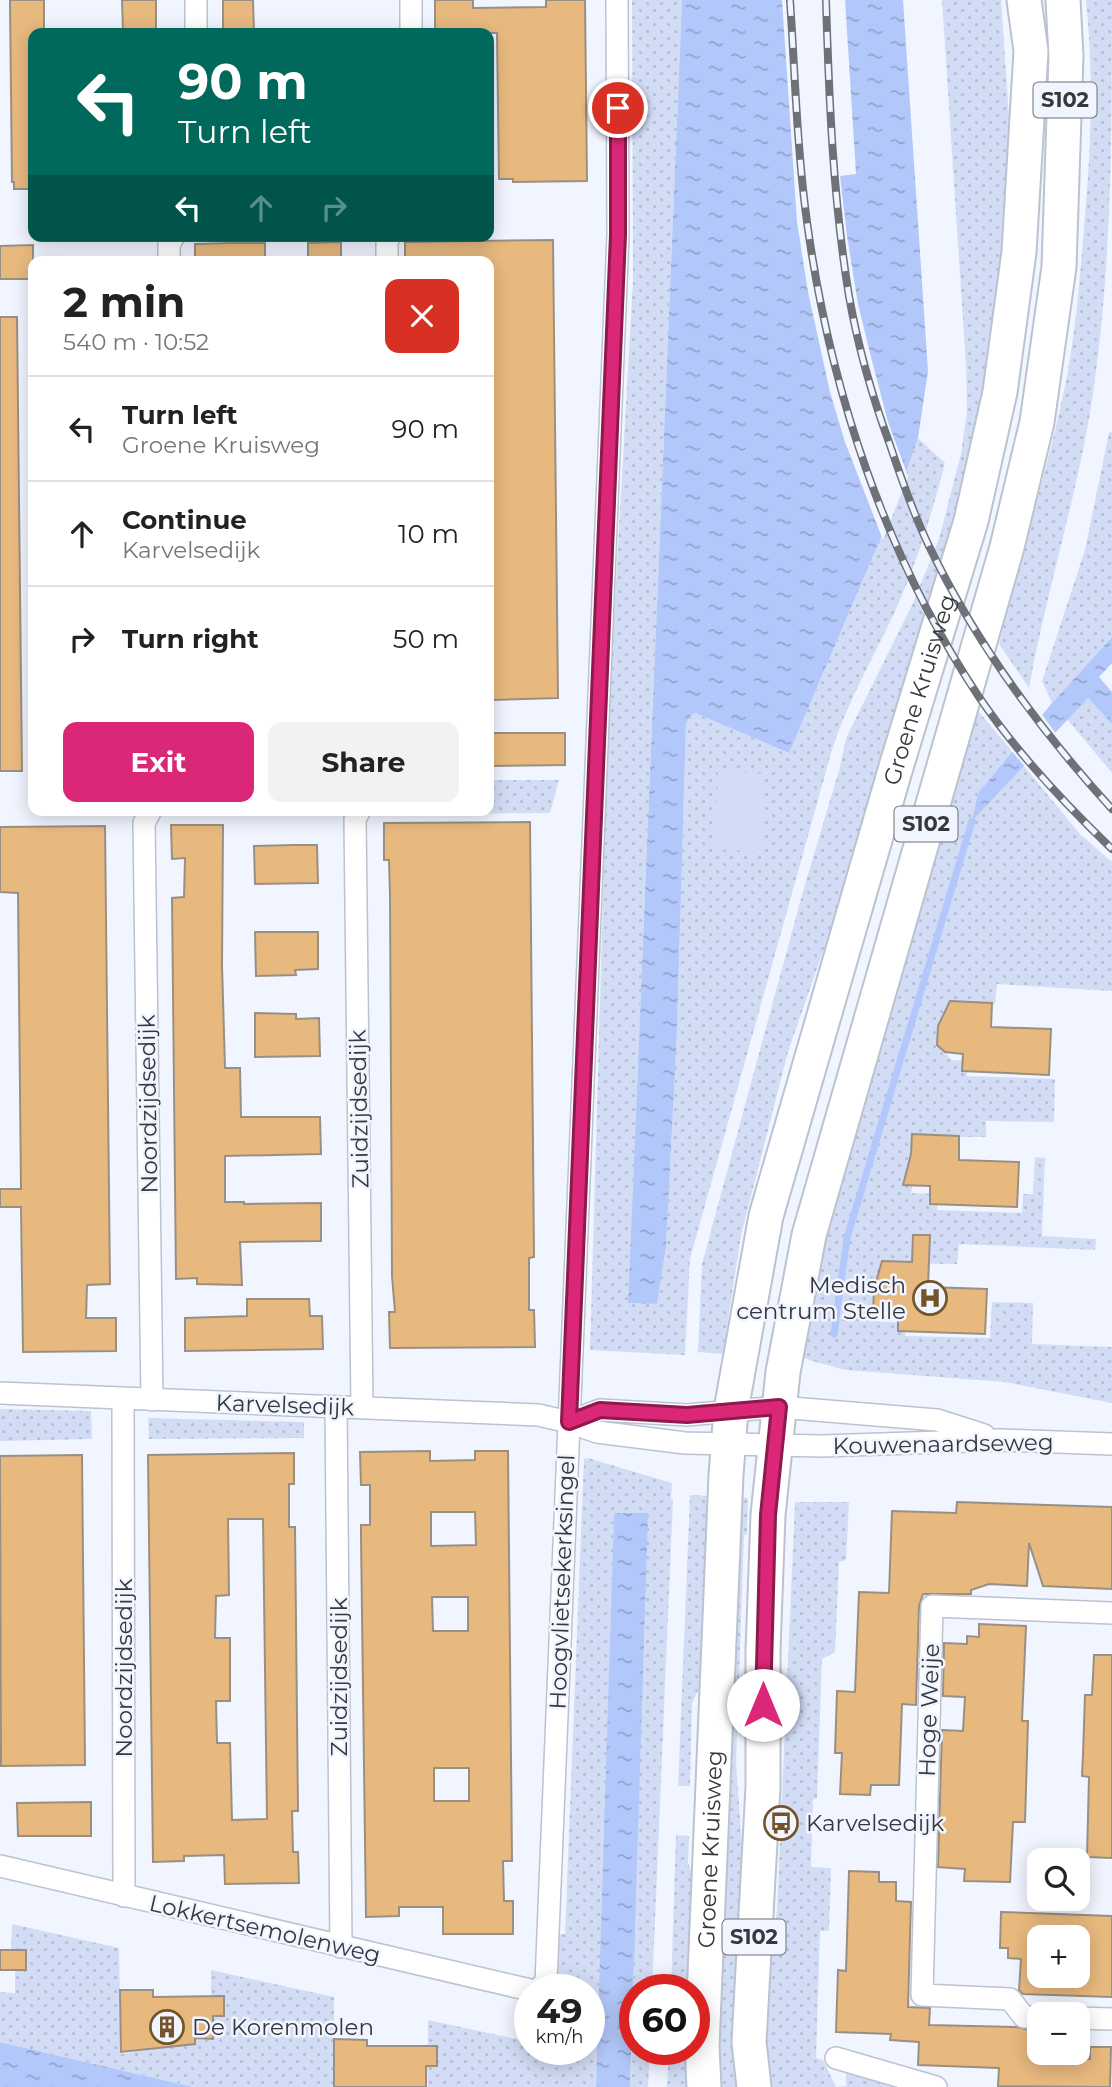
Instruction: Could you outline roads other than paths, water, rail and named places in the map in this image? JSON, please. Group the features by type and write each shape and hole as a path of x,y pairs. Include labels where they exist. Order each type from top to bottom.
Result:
{"main road":[{"name":"Groene Kruisweg","path":"704,2087 702,2046 731,1410 766,1216 903,741 971,521 1000,392 1019,252 1031,51 1024,0"},
{"name":"Groene Kruisweg","path":"754,2087 749,2042 763,1787 763,1650 768,1515 779,1407 809,1235 1007,547 1037,422 1059,268 1066,57 1063,0"}],"street":[{"path":"196,0 197,28"},
{"path":"411,0 411,28"},
{"name":"Hoogvlietsekerksingel","path":"546,1974 618,235 617,0"},
{"name":"Noordzijdsedijk","path":"148,816 144,822 152,1400"},
{"name":"Zuidzijdsedijk","path":"357,816 362,1408"},
{"name":"Karvelsedijk","path":"0,1394 538,1415 569,1422 597,1433 685,1443 728,1444"},
{"name":"Noordzijdsedijk","path":"122,1398 124,1896"},
{"name":"Zuidzijdsedijk","path":"336,1407 341,1947"},
{"path":"569,1422 600,1410 687,1415 779,1407 937,1420 1000,1440"},
{"name":"Kouwenaardseweg","path":"774,1446 1000,1440 1112,1444"},
{"path":"728,1444 774,1446"},
{"name":"Hoge Weije","path":"1027,2017 1024,2017 1010,1999 922,1995 932,1606 1112,1613"},
{"name":"Lokkertsemolenweg","path":"0,1866 341,1947 514,1984"},
{"path":"1090,2018 1112,2018"},
{"path":"836,2058 936,2087"}],"water":[{"path":"682,0 903,0 928,371 918,438 894,507 789,753 695,713 686,724 677,1031 666,1247 657,1304 628,1303"},
{"path":"1112,637 1112,663 1099,677 1112,692 1112,724 1088,698 972,821 978,793 1052,703"},
{"path":"614,1513 648,1513 634,1974 619,1974 619,2065 631,2065 630,2087 596,2087 597,2065 605,2065 605,1974 600,1974"},
{"path":"0,2042 193,2087 0,2087"}],"waterway":[{"path":"834,1334 847,1238 972,821"}],"railway":[{"path":"790,0 801,167 817,285 830,347 866,470 916,587 979,697 1042,777 1112,849"},
{"path":"826,0 835,186 849,296 866,371 898,470 928,544 966,616 1034,716 1112,809"}],"place":[{"name":"Medisch centrum Stelle","path":"930,1298"},
{"name":"Karvelsedijk","path":"781,1823"},
{"name":"De Korenmolen","path":"167,2027"}]}
